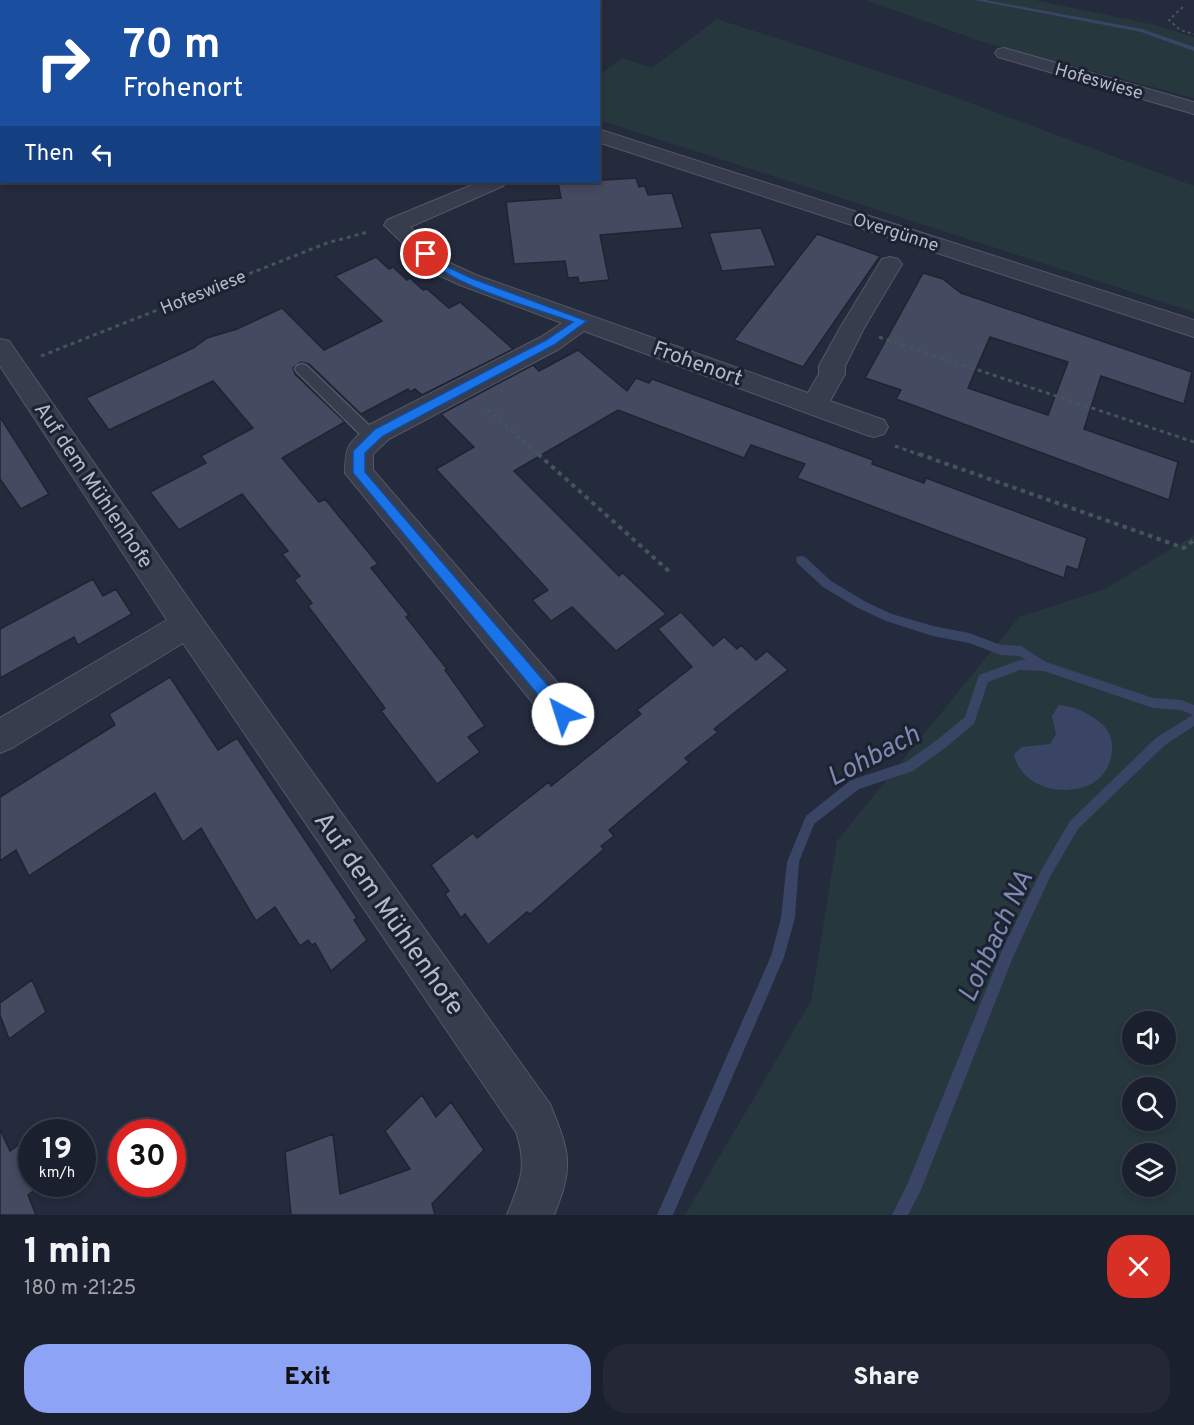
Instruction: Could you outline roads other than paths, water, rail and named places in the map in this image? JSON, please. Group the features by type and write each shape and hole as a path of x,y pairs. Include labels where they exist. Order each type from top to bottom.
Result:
{"street":[{"name":"Hofeswiese","path":"1004,53 1194,108"},
{"name":"Overgünne","path":"600,136 1194,328"},
{"name":"Frohenort","path":"494,183 395,225 442,268 468,280 874,428"},
{"path":"814,405 832,374 832,366 852,328 890,264"},
{"path":"563,714 359,473 359,451 373,438 550,343 582,321"},
{"name":"Auf dem Mühlenhofe","path":"7,357 188,624 534,1120 546,1151 546,1179 530,1215"},
{"path":"0,737 188,624"}],"lane":[{"path":"302,369 373,438"}],"water":[{"path":"1059,705 1083,711 1094,718 1104,726 1112,741 1108,767 1097,781 1089,785 1066,790 1044,786 1033,781 1018,765 1014,754 1022,747 1050,744 1056,734 1052,716"}],"waterway":[{"path":"977,0 1142,31 1194,49"},
{"name":"Lohbach NA","path":"801,560 827,584 862,605 890,618 933,631 969,638 1001,650 1021,651 1043,666"},
{"name":"Lohbach","path":"665,1215 777,957 788,918 793,862 810,820 855,784 909,767 941,744 970,720 983,679 1020,665 1043,666"},
{"name":"Lohbach","path":"1043,666 1153,703 1181,705 1194,710"},
{"name":"Lohbach NA","path":"900,1215 913,1190 1008,953 1047,871 1074,825 1161,741 1194,720"}]}
